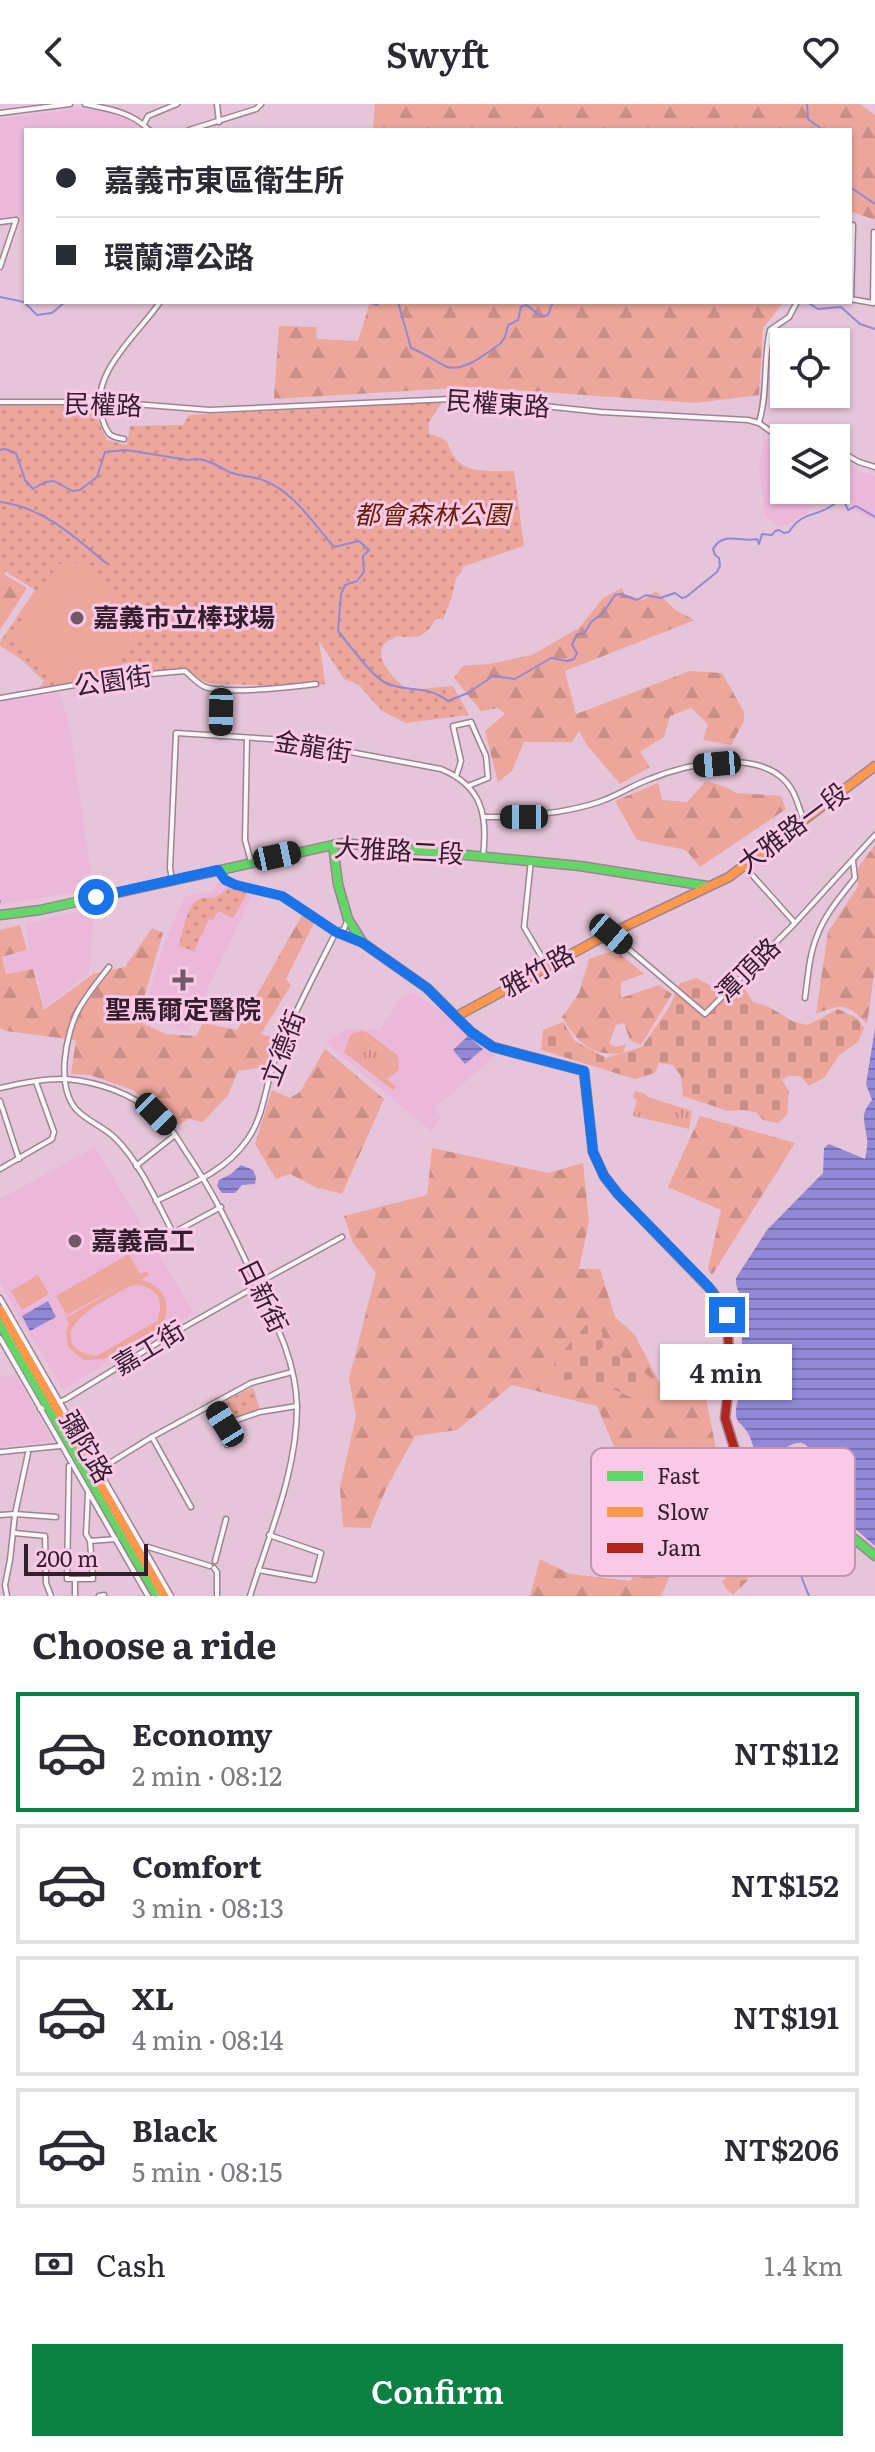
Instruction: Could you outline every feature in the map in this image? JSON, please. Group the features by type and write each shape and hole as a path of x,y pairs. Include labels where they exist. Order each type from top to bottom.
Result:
{"street":[{"path":"0,113 5,104"},
{"path":"0,113 70,104"},
{"path":"85,104 123,112 147,128"},
{"path":"144,125 148,116 177,104"},
{"path":"217,104 219,122"},
{"path":"196,128 256,109 261,104"},
{"path":"0,222 24,219"},
{"path":"0,267 16,220"},
{"path":"852,234 853,225"},
{"path":"852,299 874,303 874,232"},
{"path":"124,439 108,435 99,412 108,370 158,304"},
{"path":"759,423 764,407 765,358 770,330 789,317 796,304"},
{"name":"民權東路","path":"205,410 486,400 617,413 748,420 770,431"},
{"name":"民權路","path":"0,402 100,403 205,410"},
{"path":"850,457 875,467"},
{"name":"公園街","path":"0,698 127,676 185,671 205,687 222,689 253,690 316,684"},
{"path":"221,736 222,689"},
{"path":"457,776 461,761 453,726 471,722 486,756 488,778 468,786"},
{"name":"金龍街","path":"172,880 176,733 318,745 441,769 457,776 480,803 484,817 483,856"},
{"path":"247,738 245,840 251,862"},
{"path":"484,817 535,816 574,808 600,802 649,779 685,767 733,762 766,767 782,778 792,790 803,819"},
{"name":"大雅路一段","path":"707,886 729,877 875,766"},
{"name":"潭頂路","path":"611,934 705,1014 795,923 875,835"},
{"path":"333,845 338,884 348,919 363,943"},
{"name":"大雅路二段","path":"0,916 40,910 333,845 381,846 531,860 707,886"},
{"path":"531,860 524,927 547,966"},
{"path":"805,998 818,934 832,908 855,878 853,860"},
{"path":"744,866 795,923"},
{"path":"218,870 225,880 282,896 336,932 363,943 427,988 471,1032 493,1047 584,1071 593,1152 604,1176 713,1292 727,1315 730,1375 725,1418 734,1448"},
{"name":"雅竹路","path":"457,1016 547,966 707,886"},
{"name":"立德街","path":"156,1201 204,1178 223,1165 247,1140 259,1117 273,1065 290,1022 336,932 344,929 348,919"},
{"path":"109,967 78,1010 66,1047 64,1079 68,1094 80,1113 117,1139 136,1166 173,1233 221,1207"},
{"name":"日新街","path":"0,1088 64,1079 95,1083 121,1092 156,1114 175,1135 221,1207 286,1343 297,1406 292,1456 250,1596"},
{"path":"0,1169 52,1139 54,1132 36,1082"},
{"path":"0,1101 19,1159"},
{"path":"136,1166 175,1135"},
{"name":"嘉工街","path":"51,1405 342,1237"},
{"name":"彌陀路","path":"0,1298 2,1316 16,1350 164,1596"},
{"name":"彌陀路","path":"2,1316 16,1350 51,1405 157,1596"},
{"name":"彌陀路","path":"0,1338 16,1350"},
{"path":"90,1474 251,1383 292,1372"},
{"path":"213,1404 225,1424 227,1445"},
{"path":"225,1424 260,1412 297,1406"},
{"path":"152,1437 191,1507"},
{"path":"0,1452 71,1442"},
{"path":"7,1596 5,1585 15,1514 28,1453"},
{"path":"69,1466 67,1579 93,1579 90,1541 86,1534 88,1491"},
{"name":"彌陀路","path":"90,1474 88,1491 148,1596"},
{"name":"彌陀路","path":"90,1474 171,1596"},
{"path":"0,1515 56,1517"},
{"path":"213,1565 226,1519"},
{"path":"14,1533 45,1536 46,1583 51,1596"},
{"path":"258,1570 314,1580 321,1553 269,1535"},
{"path":"90,1541 116,1539"},
{"path":"855,1539 875,1556"},
{"path":"148,1547 213,1565 217,1572 217,1596"},
{"path":"75,1579 75,1596"}],"shaded area":[{"path":"76,109 98,110 130,119 141,128 24,128 24,215 0,218 0,119"},
{"path":"764,433 770,445 770,504 815,504 806,514 780,527 765,516 759,469"},
{"path":"850,465 875,476 875,520 853,510"},
{"path":"57,693 62,699 70,730 91,873 84,874 84,884 80,886 82,891 0,905 0,702"},
{"name":"聖馬爾定醫院","path":"216,882 253,894 187,1032 144,1012 162,948 185,896 214,891"},
{"path":"80,911 85,916 94,915 89,974 45,1007 35,969 7,973 3,958 30,950 25,924"},
{"path":"413,993 495,1056 435,1108 441,1118 431,1131 325,1042 346,1029 380,1030 401,998"},
{"path":"875,1028 875,1546 855,1529 855,1448 808,1448 797,1443 786,1448 754,1448 736,1416 744,1376 742,1337 747,1316 736,1278 767,1230 823,1173 824,1148 829,1144 865,1159 864,1114 872,1100 866,1084"},
{"path":"468,1036 483,1049 465,1064 453,1050"},
{"name":"嘉義高工","path":"95,1147 194,1313 63,1389 0,1282 0,1199"},
{"path":"241,1165 253,1170 255,1184 242,1185 235,1193 222,1193 217,1186 219,1180"},
{"path":"48,1301 56,1317 30,1331 22,1316"},
{"path":"15,1375 53,1441 0,1447 0,1377"}],"green space":[{"path":"375,104 860,104 875,115 875,220 852,212 852,128 373,128"},
{"path":"369,304 782,304 763,328 759,395 695,403 473,387 274,399 279,326 316,327 317,339 358,341"},
{"name":"都會森林公園","path":"442,402 429,422 429,434 446,441 456,459 467,467 483,471 514,471 524,546 462,567 443,619 435,619 428,630 420,635 397,636 388,641 381,656 387,669 407,690 453,686 469,715 406,723 382,711 358,684 344,679 319,641 325,684 294,687 207,683 185,671 136,673 133,666 125,663 94,677 39,688 44,681 22,660 0,646 35,590 0,568 0,405 91,406 107,440 127,445 130,426 183,425 189,415"},
{"path":"0,537 9,568 4,574 27,588 0,630"},
{"name":"嘉義市立棒球場","path":"89,562 136,623 128,650 113,668 97,677 80,680 64,678 48,672 34,661 23,646 16,628 58,564"},
{"path":"622,588 624,594 643,600 656,591 675,610 695,620 565,671 576,714 690,671 722,673 744,712 744,721 731,745 703,740 708,724 691,708 670,716 664,737 640,752 650,767 620,784 579,731 572,742 524,742 512,771 498,782 485,731 505,714 498,708 481,711 454,678 463,666 532,655 579,628 603,598"},
{"path":"706,781 736,793 781,796 786,809 700,867 686,850 637,840 615,801 658,783 662,800 687,802"},
{"path":"875,845 875,968 867,1024 843,1007 816,1014 828,932 858,886 857,869"},
{"path":"228,888 248,892 233,918 218,911 213,920 209,919 194,951 179,946 195,902 217,897"},
{"path":"302,915 314,923 286,979 291,985 261,1034 276,1039 266,1067 238,1071 228,1095 203,1122 189,1119 178,1125 133,1090 90,1075 71,1074 76,1040 0,1028 0,930 20,925 27,950 2,957 6,974 33,969 44,1010 93,974 125,967 152,928 163,933 140,1011 144,1024 166,1034 196,1036 203,1023 237,1030"},
{"path":"615,950 644,974 621,982 621,998 659,985 672,994 641,1045 630,1040 624,1023 616,1025 609,1044 615,1047 626,1044 623,1053 612,1054 586,1046 562,1017 579,993 589,959"},
{"path":"697,978 713,987 744,988 753,1002 769,1007 794,1022 808,1025 838,1009 857,1018 864,1028 858,1042 839,1055 825,1077 809,1086 800,1076 788,1076 782,1080 789,1092 787,1115 778,1123 763,1120 756,1112 728,1111 683,1096 681,1076 673,1065 659,1063 655,1073 635,1079 541,1050 543,1030 563,1022 575,1041 606,1058 642,1047 670,1006 680,983"},
{"path":"367,1032 398,1056 399,1070 387,1079 396,1087 393,1090 344,1052 351,1034","holes":["365,1037 393,1058 395,1067 392,1071 379,1073 351,1052 351,1042"]},
{"path":"364,1037 393,1058 395,1068 388,1073 379,1073 351,1052 353,1040"},
{"path":"325,1049 384,1099 342,1194 315,1187 290,1174 276,1179 255,1144 272,1090 290,1098 300,1092"},
{"path":"635,1091 692,1111 689,1129 633,1116 637,1100 633,1098"},
{"path":"700,1116 795,1143 712,1275 708,1269 721,1210 668,1187"},
{"path":"432,1148 549,1173 583,1163 589,1221 579,1269 600,1269 615,1317 635,1335 659,1382 704,1388 716,1448 615,1448 597,1406 512,1385 457,1430 415,1436 386,1489 370,1528 343,1527 340,1487 356,1416 349,1379 376,1273 353,1243 344,1216 427,1195"},
{"path":"129,1254 140,1274 147,1271 149,1275 141,1280 161,1291 166,1303 165,1317 163,1325 105,1359 84,1360 68,1347 66,1332 69,1323 66,1318 123,1284 67,1315 56,1296","holes":["130,1286 144,1286 154,1292 160,1302 157,1321 97,1356 84,1353 74,1346 71,1337 73,1327 89,1310"]},
{"path":"38,1275 49,1294 22,1310 11,1291"},
{"path":"586,1325 602,1332 603,1347 598,1351 620,1356 650,1377 648,1385 634,1399 618,1391 570,1379 548,1385 557,1360"},
{"path":"253,1387 260,1410 226,1421 218,1405"},
{"path":"540,1559 570,1574 631,1581 632,1576 670,1576 661,1596 530,1596"},
{"path":"728,1576 747,1576 748,1580 733,1595 722,1581"}],"waterway":[{"path":"807,104 808,119 820,128"},
{"path":"852,188 875,204"},
{"path":"0,297 24,302"},
{"path":"26,304 37,315 52,313 63,304"},
{"path":"374,304 378,304"},
{"path":"399,304 411,348 452,368 474,361 501,343 508,325 518,320 521,307 526,305 544,316 548,315 552,304"},
{"path":"810,304 818,309 841,307 860,324 875,329"},
{"path":"0,450 16,453 25,480 33,489 54,481 72,491 80,490 97,477 105,452 126,450 204,460 229,472 272,484 301,508 334,547 359,541 369,550 363,556 364,572 357,581 345,585 341,594 338,631 354,652 380,680 402,688 432,692 448,701 468,693 493,676 515,679 551,658 574,659 577,653 572,645 577,634 584,634 615,595 637,600 646,595 660,598 675,593 686,597 717,572 719,558 713,549 722,540 757,539 759,544 762,534 772,535 779,530 789,532 803,518 840,501 845,503 848,510 856,506 875,517"},
{"path":"0,502 44,517 106,563"},
{"path":"801,1576 809,1596"}],"traffic: fast":[{"path":"0,915 40,910 342,843 580,866 707,886"},
{"path":"333,845 338,884 348,919 363,943 427,988 471,1032 493,1047 584,1071 591,1133"},
{"path":"0,1324 157,1596"},
{"path":"855,1539 875,1556"}],"traffic: slow":[{"path":"457,1016 599,939 729,877 875,766"},
{"path":"0,1310 164,1596"}],"traffic: jam":[{"path":"591,1133 593,1152 604,1176 713,1292 727,1315 730,1375 725,1418 734,1447"}],"place":[{"name":"嘉義市立棒球場","path":"77,618"},
{"name":"聖馬爾定醫院","path":"183,980"},
{"name":"嘉義高工","path":"75,1241"}],"route":[{"path":"96,897 218,870 225,880 282,896 336,932 363,943 427,988 471,1032 493,1047 584,1071 593,1152 604,1176 713,1292 727,1315"}]}
